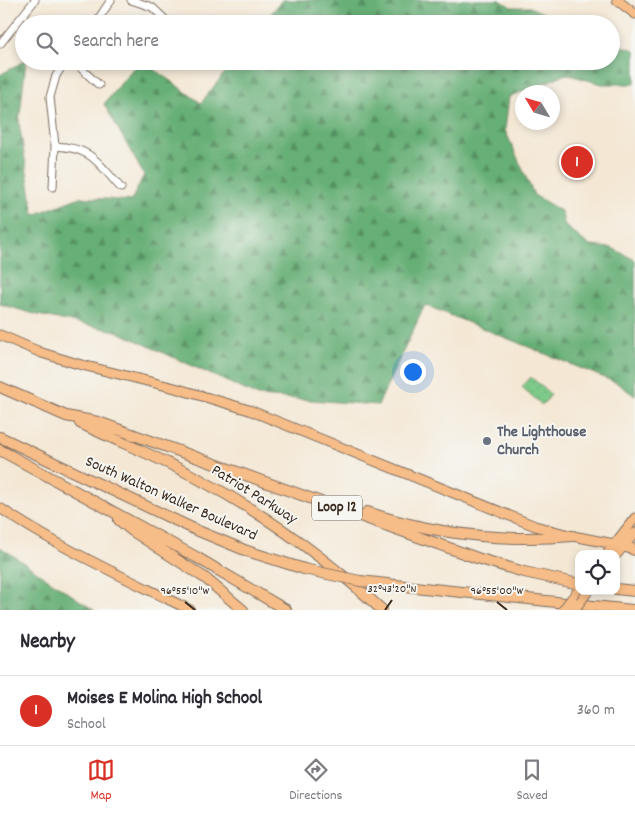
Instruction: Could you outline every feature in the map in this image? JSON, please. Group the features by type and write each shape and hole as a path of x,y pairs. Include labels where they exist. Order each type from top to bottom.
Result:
{"highway":[{"name":"Loop 12","path":"0,387 66,416 98,422 484,561 575,583"},
{"name":"Patriot Parkway","path":"66,416 165,461 260,514 319,556 382,610"},
{"name":"South Walton Walker Boulevard","path":"0,437 196,530 247,551 304,569 360,581 632,610"},
{"path":"0,450 237,580 286,610"},
{"path":"269,484 302,490 377,515 438,530 491,537 547,538 573,536"},
{"path":"105,508 130,530 205,578 243,610"},
{"path":"619,546 635,550"},
{"path":"620,589 635,591"}],"main road":[{"path":"617,0 635,14"},
{"path":"0,335 42,353 78,364 175,388 249,410 512,518 573,536 619,546"},
{"path":"0,508 27,527 190,610"},
{"path":"618,550 635,518"},
{"path":"613,550 635,534"},
{"path":"563,610 575,595"},
{"path":"574,610 585,595"}],"street":[{"path":"24,15 36,0"},
{"path":"100,15 111,0"},
{"path":"131,0 152,7 160,15"},
{"path":"0,44 15,26"},
{"path":"54,187 55,146 50,97 60,70"},
{"path":"83,70 99,84"},
{"path":"55,146 75,147 90,154 121,188"}],"green space":[{"path":"282,0 500,0 511,7 530,7 547,15 270,15"},
{"path":"620,46 635,50 635,84 602,84 566,74 539,85 515,85 515,95 509,97 505,130 534,195 561,211 565,226 590,246 612,248 635,260 635,396 617,383 425,305 378,405 258,396 116,331 38,315 0,304 0,75 15,66 15,70 25,70 19,123 34,215 80,197 131,201 144,175 104,104 132,70 155,70 201,103 227,70 620,70"},
{"path":"531,377 551,395 542,405 522,387"},
{"path":"0,547 94,610 0,610"}],"place":[{"name":"Moises E Molina High School","path":"577,162"},
{"name":"The Lighthouse Church","path":"487,441"}]}
